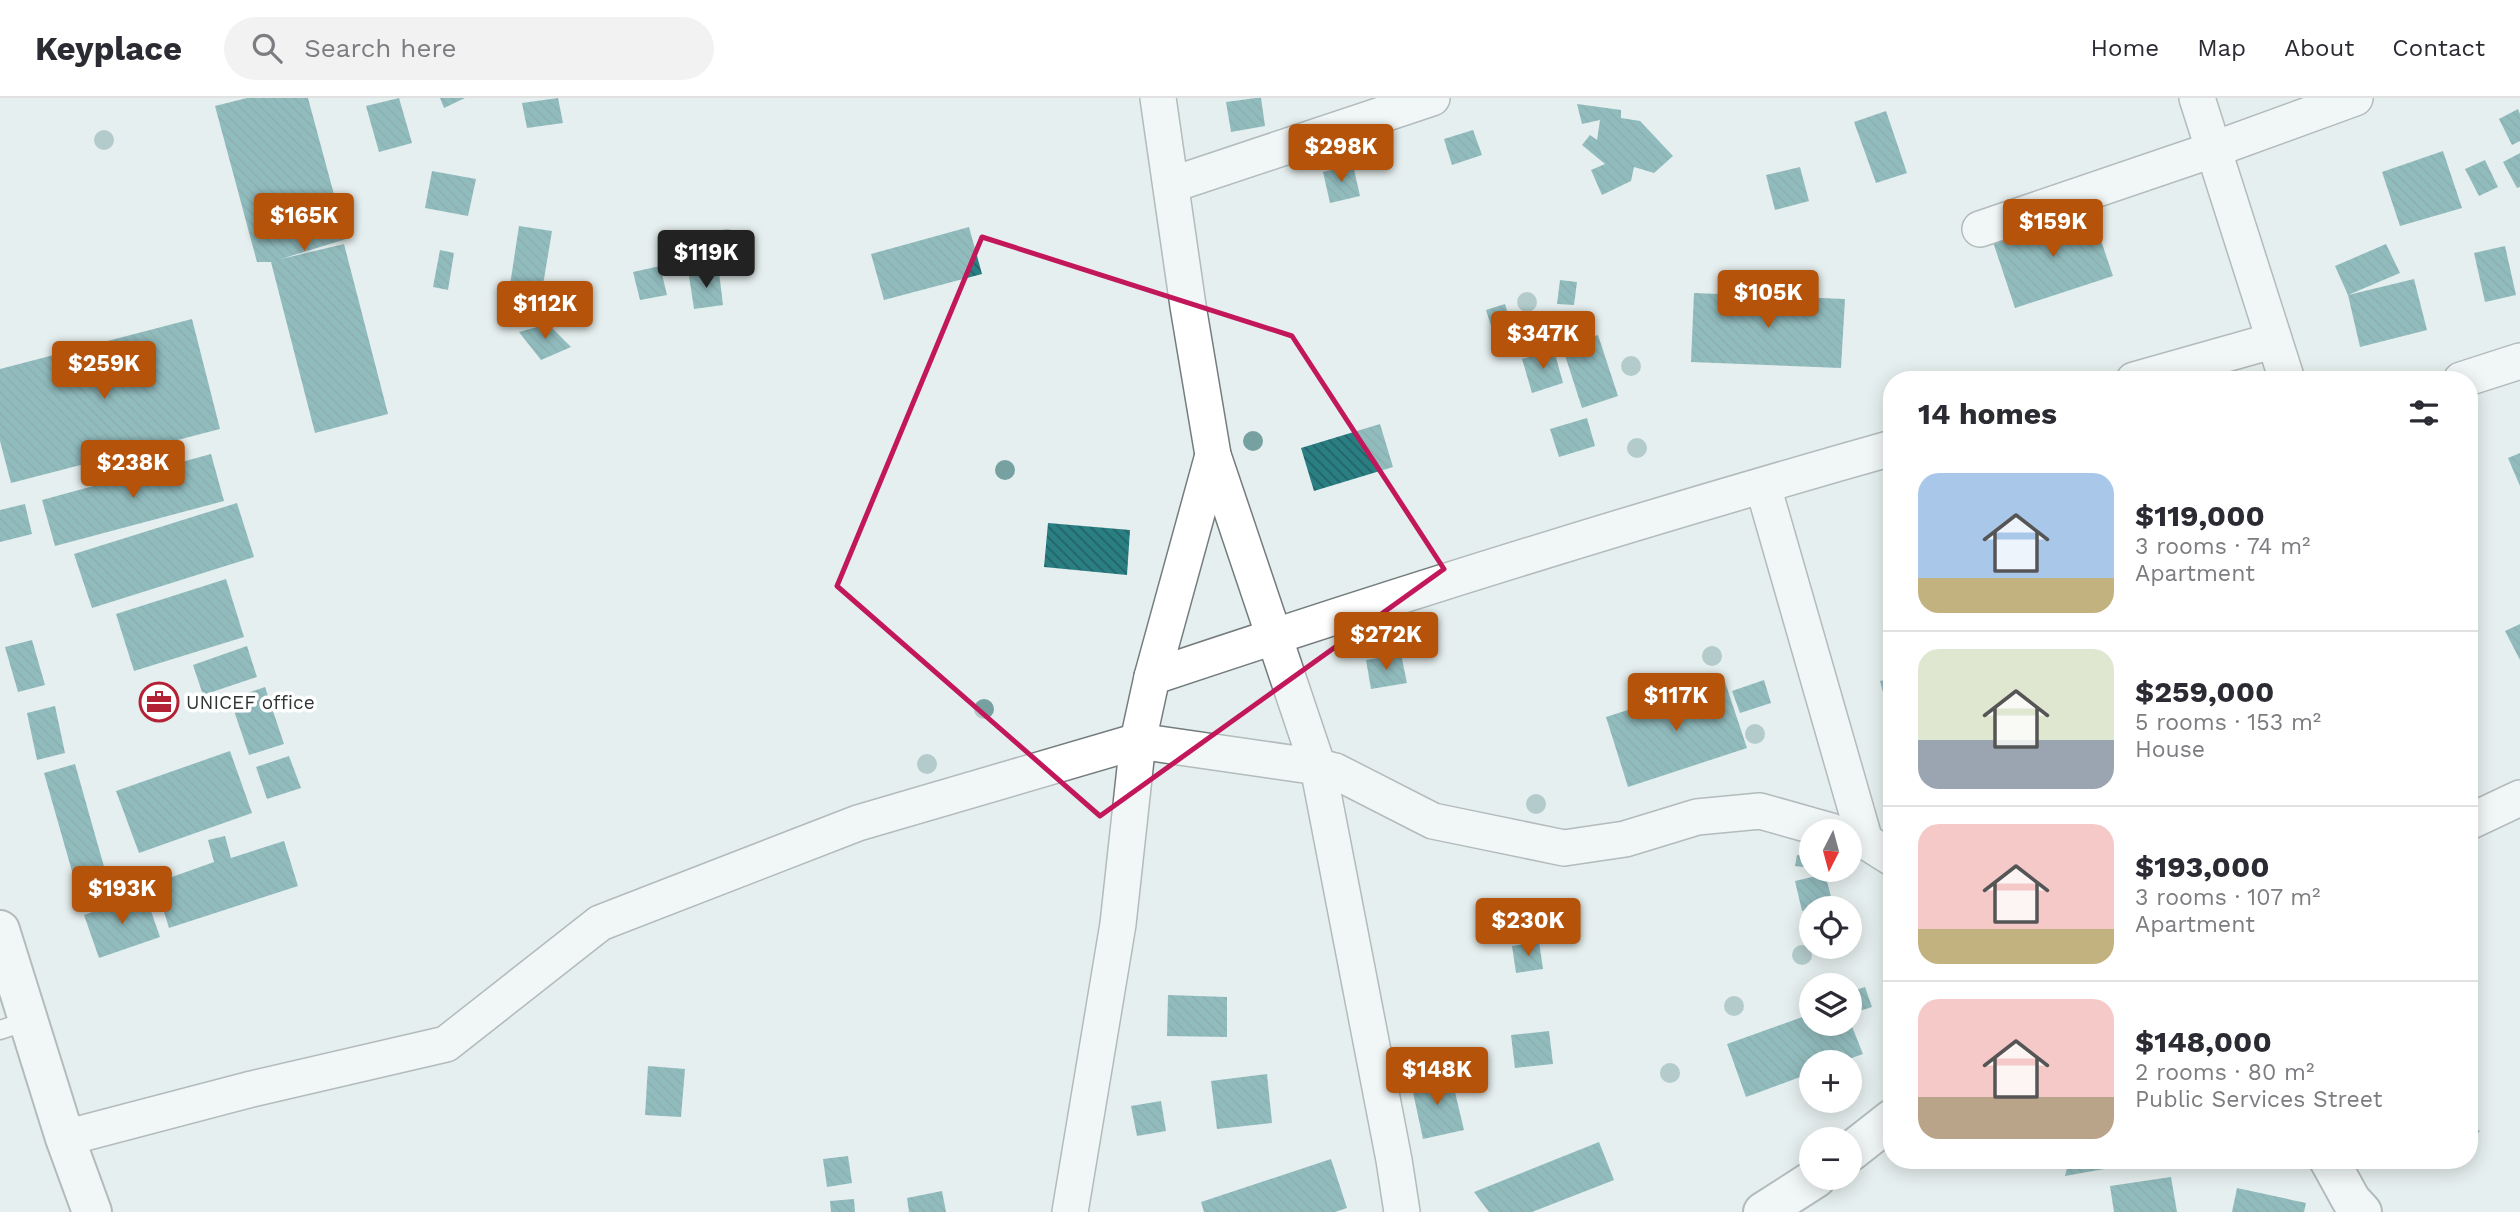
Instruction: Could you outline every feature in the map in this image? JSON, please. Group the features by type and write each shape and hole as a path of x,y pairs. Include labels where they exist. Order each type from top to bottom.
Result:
{"street":[{"path":"1158,98 1213,455 1318,767 1402,1212"},
{"path":"1171,185 1433,98"},
{"path":"2197,98 2284,371"},
{"path":"1980,229 2355,98"},
{"path":"2166,371 2272,341"},
{"path":"2478,375 2520,361"},
{"path":"1152,677 1275,636 1883,451"},
{"path":"1070,1212 1118,924 1138,741 1152,677 1213,455"},
{"path":"1763,486 1869,845"},
{"path":"65,1138 252,1089 446,1044 600,923 858,823 1138,741 1335,771 1433,821 1564,848 1625,839 1697,817 1760,811 1799,822"},
{"path":"2478,818 2520,798"},
{"path":"0,930 15,1025 65,1138 92,1212"},
{"path":"1862,1143 1883,1126"},
{"path":"2334,1169 2351,1200 2362,1212"},
{"path":"1763,1212 1799,1189"}],"highlighted area":[{"path":"982,237 1292,336 1444,569 1100,816 837,586"}],"building":[{"path":"247,98 308,98 346,239 281,259 344,244 388,414 315,433 271,262 257,262 215,106"},
{"path":"399,98 412,143 379,152 366,106"},
{"path":"440,98 465,98 444,108"},
{"path":"558,98 563,123 527,128 522,103"},
{"path":"1261,98 1265,126 1231,132 1226,102"},
{"path":"1577,104 1621,110 1621,118 1640,121 1673,156 1654,173 1634,167 1631,181 1602,195 1591,170 1605,164 1582,145 1590,135 1597,140 1600,120 1582,124"},
{"path":"2518,109 2520,141 2512,145 2499,119"},
{"path":"1886,111 1907,173 1876,183 1854,122"},
{"path":"1473,130 1482,155 1452,165 1444,139"},
{"path":"2443,151 2462,208 2400,226 2382,172"},
{"path":"2520,153 2520,187 2517,188 2503,162"},
{"path":"2485,160 2498,187 2479,196 2465,169"},
{"path":"1353,165 1360,196 1330,203 1323,172"},
{"path":"1800,167 1809,201 1775,210 1766,175"},
{"path":"432,171 476,179 468,216 425,208"},
{"path":"2091,211 2113,276 2015,308 1993,242"},
{"path":"519,226 552,231 540,303 508,298"},
{"path":"969,227 982,274 884,300 871,254"},
{"path":"2386,244 2400,273 2348,295 2335,266"},
{"path":"2505,246 2516,295 2485,302 2474,253"},
{"path":"440,250 454,253 448,290 433,287"},
{"path":"660,266 667,295 640,300 633,272"},
{"path":"719,272 723,305 694,309 689,276"},
{"path":"2414,279 2427,330 2360,347 2348,295"},
{"path":"1560,280 1577,282 1574,305 1557,304"},
{"path":"1694,293 1845,299 1841,368 1691,362"},
{"path":"1505,304 1512,326 1493,332 1486,310"},
{"path":"192,319 220,429 11,483 0,441 0,369"},
{"path":"548,324 571,347 541,360 519,332"},
{"path":"1598,335 1618,396 1582,408 1562,346"},
{"path":"1554,350 1563,383 1532,393 1522,359"},
{"path":"1587,418 1595,446 1559,457 1550,429"},
{"path":"1380,424 1393,467 1314,491 1301,448"},
{"path":"2520,453 2520,486 2508,458"},
{"path":"211,454 224,501 55,546 42,500"},
{"path":"237,503 254,557 92,608 74,554"},
{"path":"25,504 32,534 0,542 0,510"},
{"path":"1048,523 1130,530 1127,575 1044,567"},
{"path":"226,579 244,637 134,671 116,614"},
{"path":"2520,624 2520,660 2505,631"},
{"path":"32,640 45,685 18,692 5,647"},
{"path":"247,646 257,677 203,695 193,665"},
{"path":"1401,654 1407,683 1371,689 1366,660"},
{"path":"1724,679 1747,748 1628,787 1606,717"},
{"path":"1764,680 1771,703 1740,713 1732,691"},
{"path":"265,687 284,744 249,755 230,699"},
{"path":"55,706 65,753 37,760 27,713"},
{"path":"230,751 252,813 139,853 116,791"},
{"path":"289,756 301,788 267,799 256,767"},
{"path":"75,764 112,895 81,903 44,773"},
{"path":"225,836 231,858 284,841 298,886 169,928 155,883 214,862 208,840"},
{"path":"1797,855 1799,855 1799,866 1795,866"},
{"path":"1795,881 1827,882 1831,896 1799,896 1799,898"},
{"path":"145,894 160,937 99,958 84,915"},
{"path":"1539,942 1543,969 1516,973 1512,946"},
{"path":"1865,987 1872,1007 1862,1010 1862,988"},
{"path":"1168,995 1227,997 1227,1037 1167,1036"},
{"path":"1799,1018 1799,1036 1856,1036 1861,1050 1799,1050 1799,1077 1746,1097 1727,1044"},
{"path":"1549,1031 1553,1064 1515,1068 1511,1035"},
{"path":"648,1066 685,1069 681,1117 645,1115"},
{"path":"1267,1074 1272,1123 1217,1129 1211,1081"},
{"path":"1451,1075 1464,1130 1423,1139 1411,1083"},
{"path":"1161,1101 1166,1131 1137,1136 1131,1106"},
{"path":"1599,1142 1614,1180 1532,1212 1489,1212 1474,1192"},
{"path":"848,1156 852,1183 827,1187 823,1159"},
{"path":"1331,1159 1347,1208 1335,1212 1204,1212 1201,1202"},
{"path":"2067,1169 2104,1169 2065,1176"},
{"path":"2171,1177 2177,1212 2114,1212 2110,1186"},
{"path":"2237,1188 2306,1203 2304,1212 2232,1212"},
{"path":"942,1191 946,1212 909,1212 907,1198"},
{"path":"854,1199 855,1212 831,1212 830,1201"}],"place":[{"name":"UNICEF office","path":"159,702"}]}
